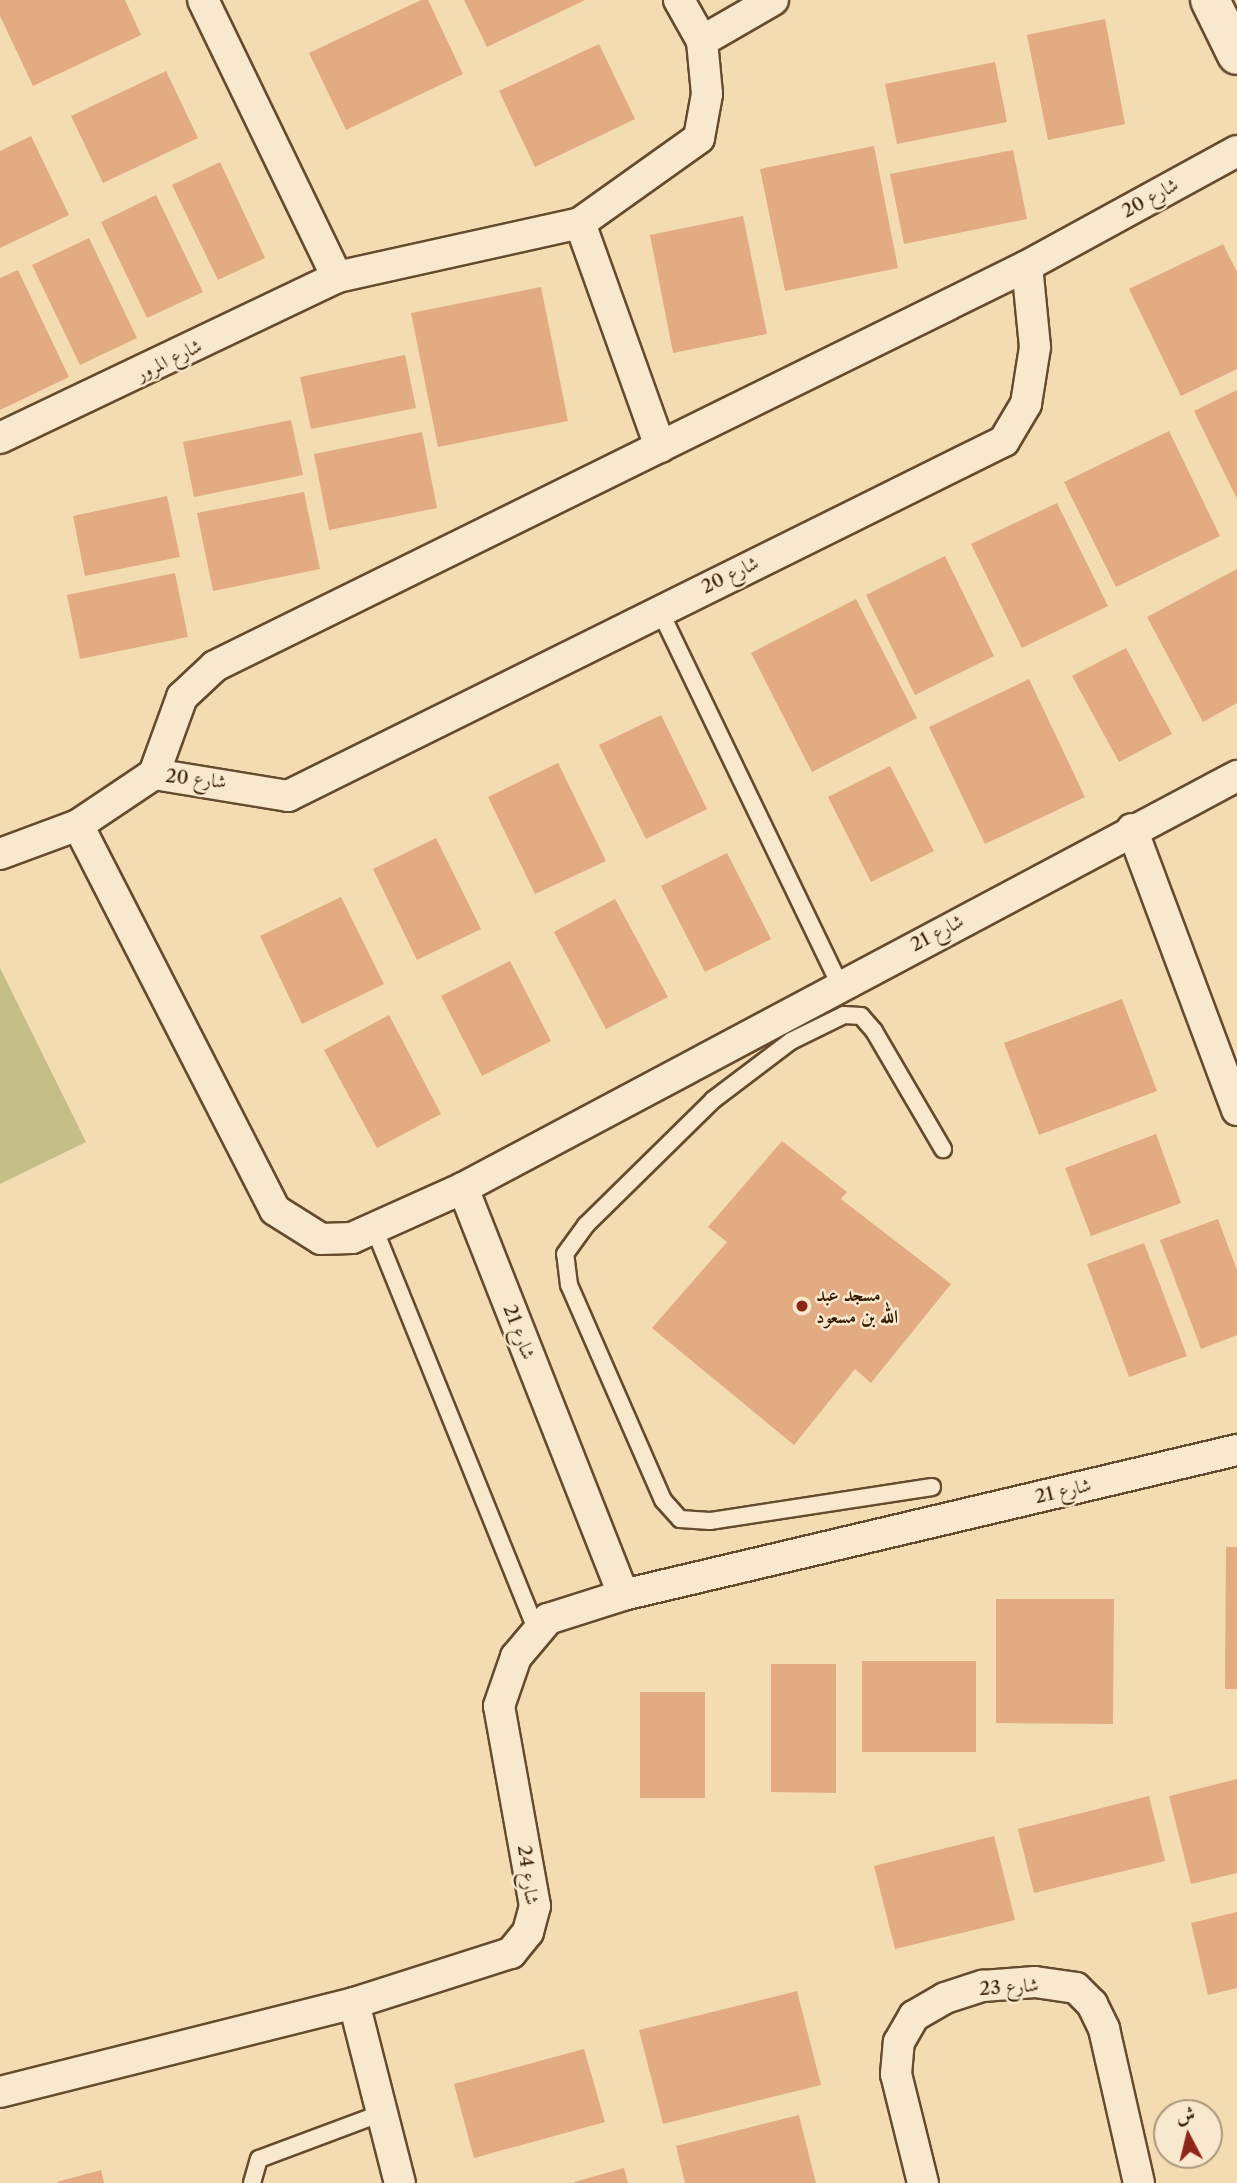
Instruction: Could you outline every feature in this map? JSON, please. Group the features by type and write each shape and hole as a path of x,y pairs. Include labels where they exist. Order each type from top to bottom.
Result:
{"street":[{"path":"203,0 337,277"},
{"path":"679,0 702,41 774,0"},
{"path":"1210,0 1237,55"},
{"name":"شارع المرور","path":"0,438 13,438 337,277 580,223 699,138 708,94 702,41"},
{"name":"شارع 20","path":"1027,266 1035,347 1026,404 1004,441 659,609 288,796 155,774 181,696 215,666 1027,266 1237,151"},
{"path":"580,223 660,447"},
{"path":"0,854 78,825 155,774"},
{"name":"شارع 21","path":"1237,776 1132,829 463,1188 623,1595 1237,1450"},
{"path":"78,825 275,1210 321,1239 352,1238 463,1188"},
{"path":"1132,829 1237,1110"},
{"name":"شارع 24","path":"0,2092 355,2003 511,1952 528,1932 535,1906 499,1706 516,1657 548,1619 623,1595"},
{"name":"شارع 23","path":"923,2183 896,2074 899,2042 914,2016 945,1998 983,1986 1035,1982 1076,1988 1092,2004 1104,2029 1139,2183"},
{"path":"355,2003 400,2183"}],"lane":[{"path":"659,609 840,985"},
{"path":"932,1487 710,1521 680,1519 663,1500 569,1285 565,1254 571,1242 754,1066 837,1018 861,1016 943,1149"},
{"path":"738,1039 754,1066"},
{"path":"374,1228 537,1632"},
{"path":"252,2183 259,2159 382,2113"}],"shaded area":[{"path":"0,968 86,1142 0,1184"}],"building":[{"path":"0,0 125,0 141,35 33,86 0,16"},
{"path":"421,0 428,0 463,74 346,130 309,53"},
{"path":"464,0 585,0 487,47"},
{"path":"1105,19 1125,124 1048,140 1027,35"},
{"path":"599,44 635,119 535,167 499,91"},
{"path":"995,62 1007,122 897,144 885,84"},
{"path":"166,71 198,138 103,183 71,116"},
{"path":"31,136 69,215 0,248 0,151"},
{"path":"874,146 898,268 785,291 760,169"},
{"path":"1013,150 1027,219 904,244 890,174"},
{"path":"220,162 265,258 218,280 172,185"},
{"path":"156,195 203,292 147,318 101,222"},
{"path":"743,216 767,334 673,353 650,235"},
{"path":"89,238 137,338 80,365 32,265"},
{"path":"1223,244 1237,272 1237,369 1181,396 1129,289"},
{"path":"18,270 69,377 0,410 0,278"},
{"path":"541,287 568,421 438,447 411,313"},
{"path":"405,355 416,408 311,429 300,377"},
{"path":"1237,390 1237,499 1194,411"},
{"path":"291,420 303,475 194,497 183,442"},
{"path":"1169,431 1220,536 1116,587 1064,482"},
{"path":"422,432 437,508 329,530 314,454"},
{"path":"304,492 320,569 213,591 197,513"},
{"path":"167,496 180,557 85,576 73,516"},
{"path":"1057,503 1108,606 1022,648 971,544"},
{"path":"945,556 994,656 915,695 866,595"},
{"path":"1237,569 1237,703 1203,722 1147,617"},
{"path":"175,573 188,637 80,659 67,595"},
{"path":"856,599 917,718 812,772 751,653"},
{"path":"1126,648 1172,734 1119,762 1072,676"},
{"path":"1029,679 1085,797 985,844 929,727"},
{"path":"661,715 707,809 646,839 599,745"},
{"path":"558,763 606,861 535,894 488,797"},
{"path":"890,766 934,851 871,882 828,797"},
{"path":"436,838 481,929 417,960 373,869"},
{"path":"727,853 771,939 705,972 661,886"},
{"path":"341,897 384,984 302,1024 260,936"},
{"path":"615,899 668,997 606,1029 554,932"},
{"path":"510,961 551,1041 482,1076 441,996"},
{"path":"1122,999 1157,1091 1039,1135 1004,1043"},
{"path":"389,1015 441,1114 377,1148 324,1050"},
{"path":"1156,1134 1181,1203 1091,1236 1065,1168"},
{"name":"مسجد عبد الله بن مسعود","path":"782,1141 847,1192 841,1199 951,1284 871,1383 855,1369 794,1445 652,1328 727,1242 708,1227"},
{"path":"1218,1219 1237,1270 1237,1335 1201,1349 1160,1240"},
{"path":"1144,1243 1187,1356 1129,1377 1087,1264"},
{"path":"1226,1547 1237,1547 1237,1689 1225,1689"},
{"path":"996,1599 1114,1599 1113,1724 996,1723"},
{"path":"862,1661 976,1661 976,1752 862,1752"},
{"path":"771,1664 836,1664 836,1793 771,1792"},
{"path":"640,1692 705,1692 705,1798 640,1798"},
{"path":"1237,1779 1237,1873 1191,1884 1169,1796"},
{"path":"1149,1796 1165,1861 1034,1893 1018,1829"},
{"path":"994,1836 1015,1920 895,1949 874,1866"},
{"path":"1237,1912 1237,1988 1208,1995 1191,1923"},
{"path":"797,1991 821,2085 663,2124 639,2030"},
{"path":"584,2049 605,2122 474,2158 454,2084"},
{"path":"799,2115 816,2183 685,2183 676,2146"},
{"path":"624,2168 628,2183 574,2183 574,2182"},
{"path":"101,2170 104,2183 57,2182"}],"place":[{"name":"مسجد عبد الله بن مسعود","path":"802,1306"}]}
